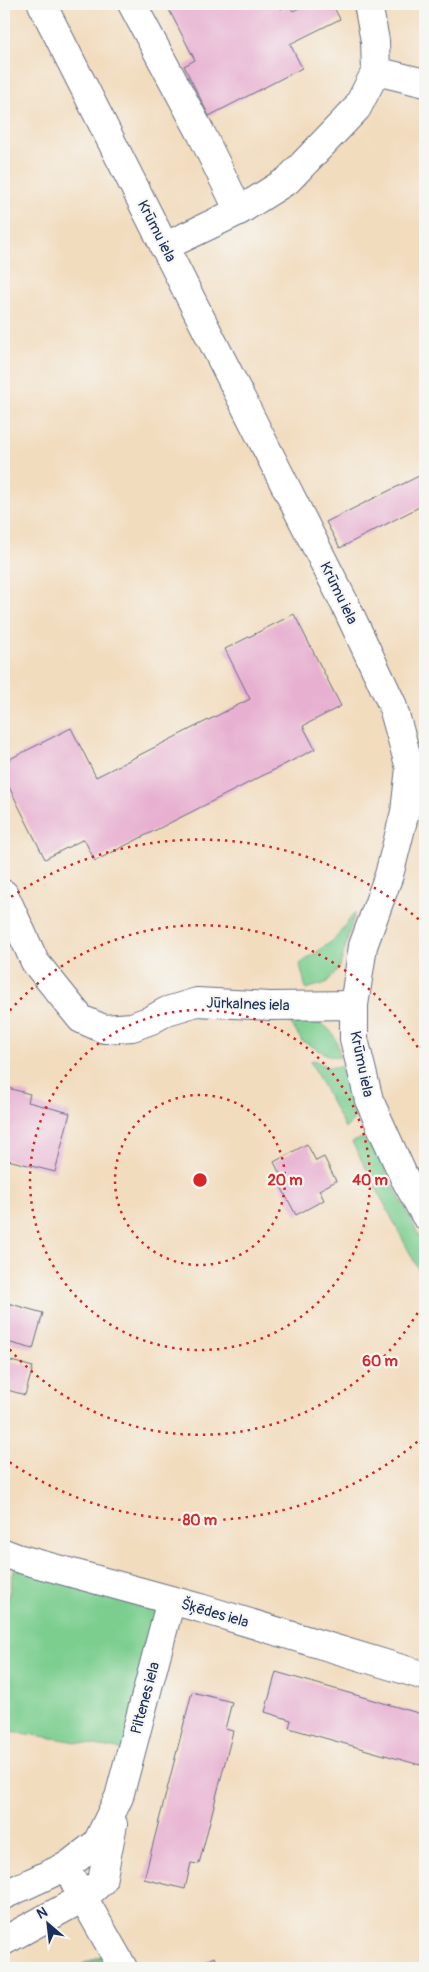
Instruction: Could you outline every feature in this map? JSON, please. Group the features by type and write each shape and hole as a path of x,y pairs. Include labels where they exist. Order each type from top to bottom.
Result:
{"street":[{"name":"Krūmu iela","path":"42,4 344,602 392,704 418,766 388,875 363,946 354,1005 354,1039 369,1100 404,1177 425,1215"},
{"path":"132,4 202,135 239,211"},
{"path":"164,247 239,211 288,180 357,108 376,72 376,41 368,4"},
{"path":"376,72 425,83"},
{"name":"Jūrkalnes iela","path":"4,894 35,962 81,1019 104,1029 132,1027 151,1020 167,1011 198,1002 270,1006 354,1005"},
{"name":"Šķēdes iela","path":"4,1553 171,1600 425,1676"},
{"name":"Piltenes iela","path":"4,1941 83,1898 102,1882 119,1797 171,1600"},
{"name":"Piltenes iela","path":"6,1889 66,1866 97,1843 119,1797"},
{"path":"66,1866 123,1968"}],"green space":[{"path":"355,912 339,969 326,983 306,989 300,964 335,939"},
{"path":"288,1019 309,1021 324,1026 334,1036 340,1057 330,1056 302,1041"},
{"path":"314,1060 327,1067 342,1067 355,1110 353,1120 345,1128 310,1061"},
{"path":"362,1138 372,1144 425,1247 425,1282 352,1142"},
{"path":"17,1558 171,1600 131,1751 4,1730 4,1615"},
{"path":"113,1950 123,1968 74,1968"}],"building":[{"path":"166,4 278,4 281,9 289,5 293,11 307,4 332,4 340,19 290,44 302,68 209,116 184,66 195,60"},
{"path":"425,473 425,504 340,548 326,522"},
{"path":"294,614 341,706 303,726 315,749 95,861 84,839 45,859 4,777 4,762 71,728 96,777 250,699 225,649"},
{"path":"4,1087 30,1094 28,1102 70,1113 55,1172 4,1159"},
{"path":"307,1144 316,1161 324,1157 336,1181 319,1190 324,1200 296,1215 278,1181 282,1178 274,1162"},
{"path":"4,1302 43,1313 33,1349 4,1341"},
{"path":"4,1359 33,1367 25,1395 4,1389"},
{"path":"276,1672 425,1715 425,1758 423,1757 420,1765 289,1728 291,1720 265,1712"},
{"path":"192,1692 232,1702 225,1729 233,1731 199,1864 191,1863 185,1889 144,1879"},
{"path":"214,1957 220,1968 193,1968"}]}
